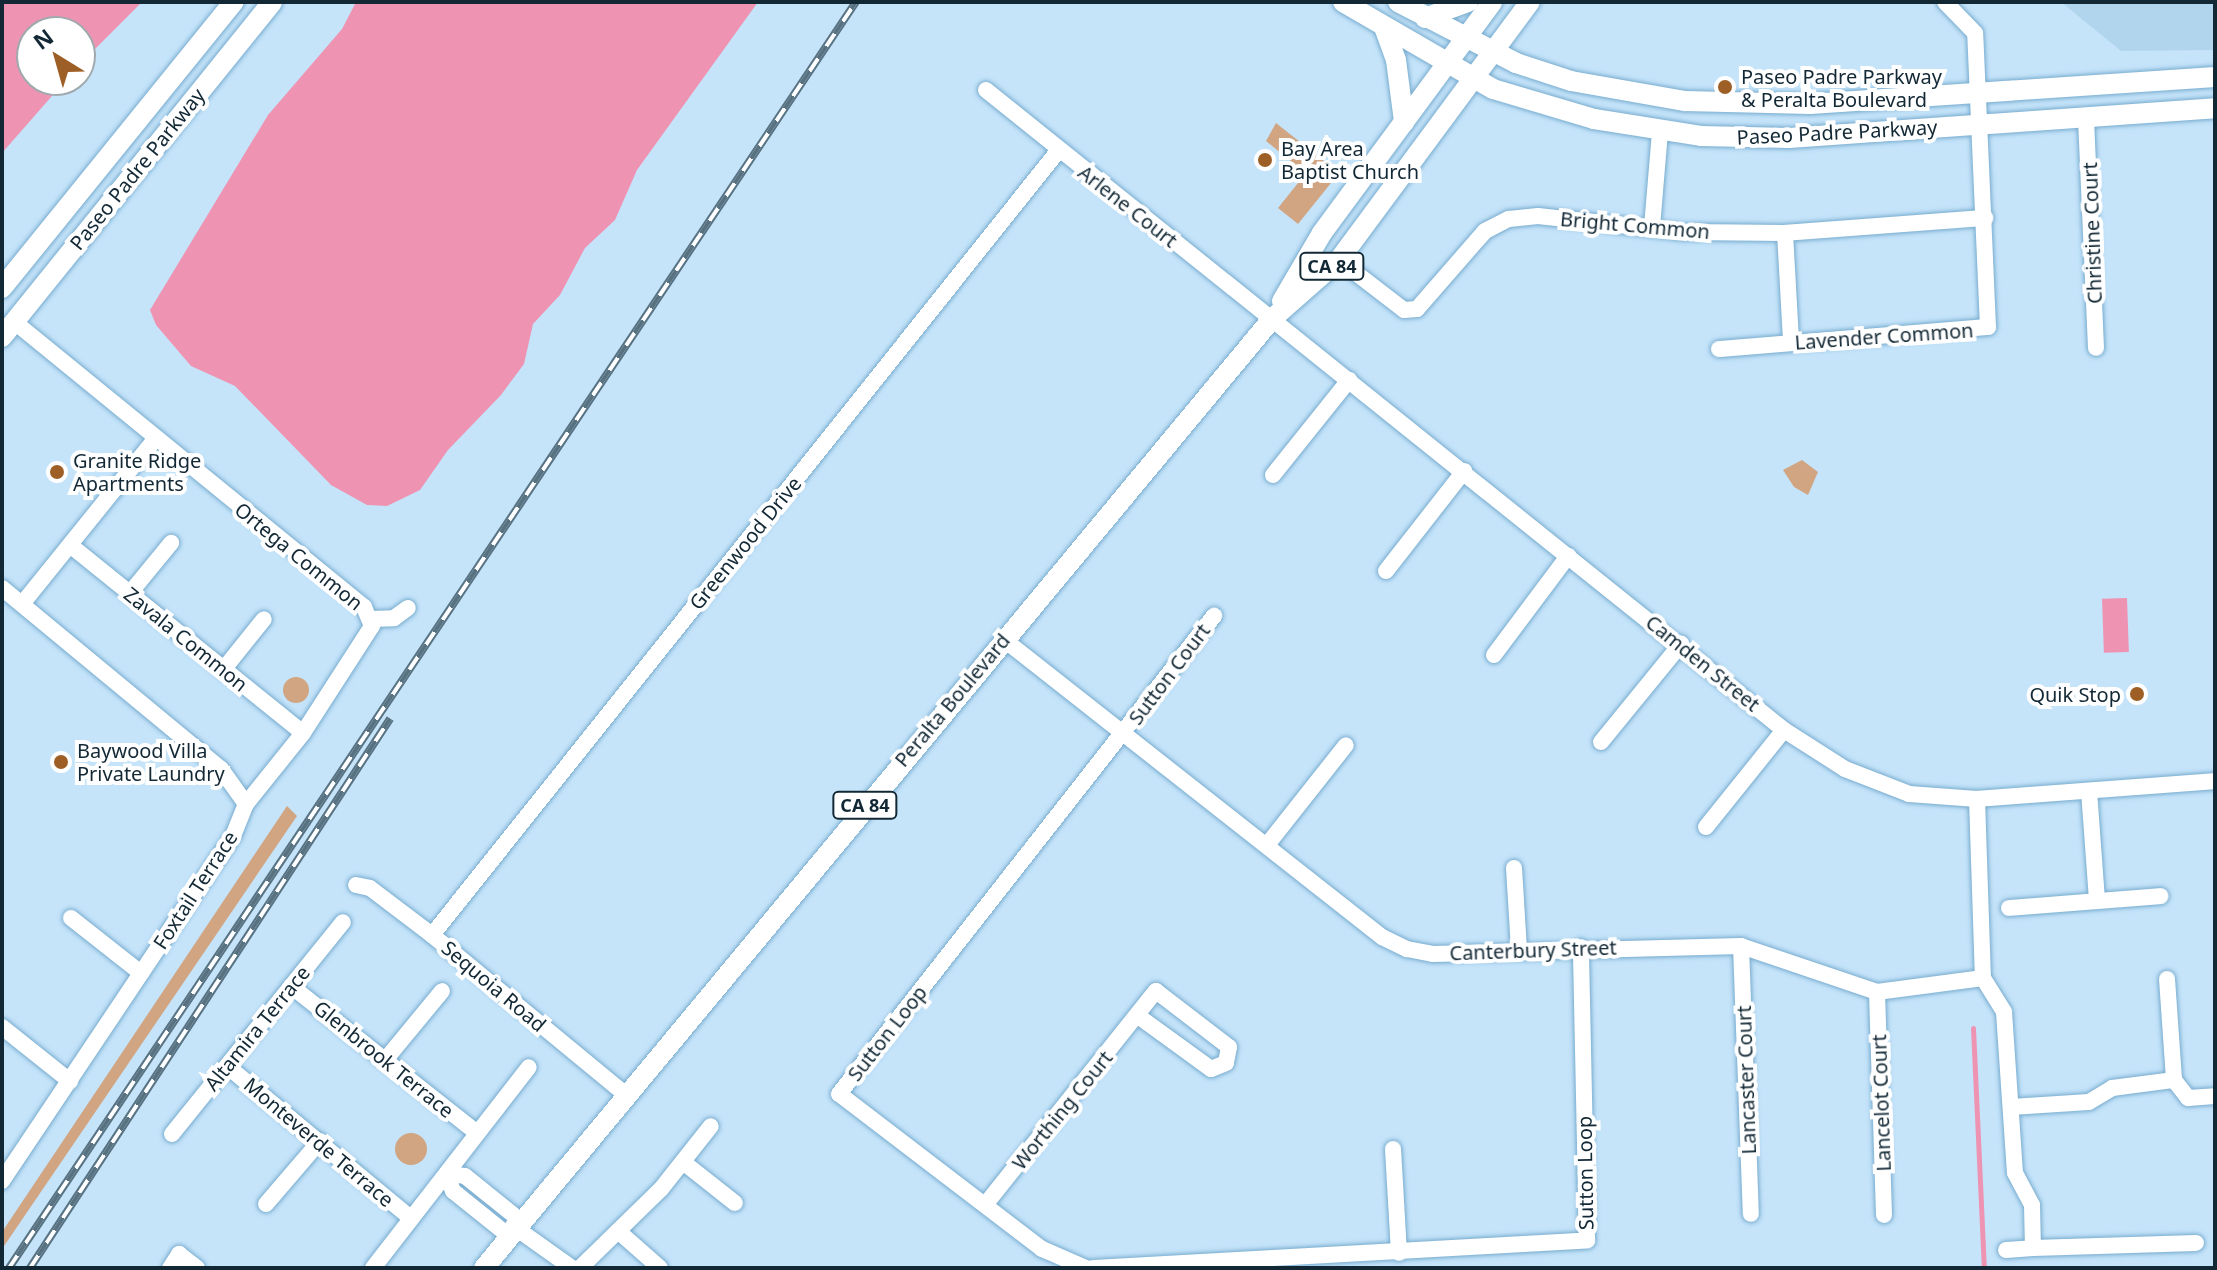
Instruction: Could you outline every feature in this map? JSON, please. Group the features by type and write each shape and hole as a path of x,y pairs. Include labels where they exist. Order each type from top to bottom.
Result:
{"main road":[{"name":"Paseo Padre Parkway","path":"2,288 234,2"},
{"name":"Paseo Padre Parkway","path":"8,330 272,2"},
{"name":"Paseo Padre Parkway","path":"1343,2 1446,66 1475,80 1557,109 1660,131 1789,138 2215,108"},
{"name":"Paseo Padre Parkway","path":"1398,2 1493,55 1571,81 1724,104 2215,77"},
{"path":"1425,18 1468,2"},
{"name":"Peralta Boulevard","path":"1272,319 1322,233 1492,2"},
{"name":"Peralta Boulevard","path":"484,1268 1002,638 1272,319 1339,260 1530,2"},
{"path":"1384,27 1396,60 1404,122"}],"street":[{"path":"1945,2 1975,33 1985,218"},
{"name":"Arlene Court","path":"986,90 1058,151 1272,319"},
{"name":"Christine Court","path":"2086,119 2096,348"},
{"path":"1652,227 1660,131"},
{"name":"Greenwood Drive","path":"432,935 1058,151"},
{"name":"Bright Common","path":"1339,260 1397,307 1417,309 1485,231 1509,219 1538,216 1652,227 1785,233 1985,218"},
{"name":"Lavender Common","path":"1719,349 1988,327 1985,218"},
{"path":"1785,233 1791,342"},
{"name":"Camden Street","path":"1272,319 1681,644 1784,730 1845,769 1909,794 1977,799 2215,781"},
{"name":"Ortega Common","path":"8,330 155,439 364,607 371,619 369,633 303,733 246,804"},
{"path":"1273,475 1349,380"},
{"path":"22,604 155,439"},
{"path":"1386,571 1464,471"},
{"path":"130,593 171,543"},
{"name":"Zavala Common","path":"70,545 303,733"},
{"path":"1494,655 1568,556"},
{"path":"2,588 221,769 246,804"},
{"path":"371,619 394,618 408,608"},
{"name":"Sutton Court","path":"1125,733 1214,616"},
{"path":"223,670 264,619"},
{"name":"Canterbury Street","path":"1002,638 1382,937 1407,949 1433,954 1581,947 1741,946 1877,992 1983,978"},
{"path":"1601,742 1681,644"},
{"path":"1706,827 1784,730"},
{"name":"Sutton Loop","path":"1086,1268 1042,1249 839,1094 1125,733"},
{"path":"1267,845 1346,745"},
{"path":"2089,791 2097,901"},
{"path":"1977,799 1983,978 2004,1012 2015,1173 2032,1205 2033,1248"},
{"name":"Foxtail Terrace","path":"2,1181 233,836 246,804"},
{"path":"1514,868 1519,950"},
{"name":"Sequoia Road","path":"356,885 370,888 432,935 626,1095"},
{"path":"2009,908 2161,896"},
{"path":"71,918 141,973"},
{"name":"Altamira Terrace","path":"172,1134 343,922"},
{"name":"Lancaster Court","path":"1741,946 1751,1214"},
{"name":"Sutton Loop","path":"1093,1268 1587,1240 1581,947"},
{"path":"2167,979 2174,1080 2188,1098 2215,1096"},
{"name":"Glenbrook Terrace","path":"291,986 477,1133"},
{"path":"386,1059 442,991"},
{"name":"Worthing Court","path":"985,1205 1156,991 1229,1047 1226,1063 1211,1069 1138,1016"},
{"name":"Lancelot Court","path":"1877,992 1884,1215"},
{"path":"2,1027 70,1081"},
{"name":"Monteverde Terrace","path":"227,1066 411,1218"},
{"path":"373,1268 529,1067"},
{"path":"2011,1107 2089,1102 2112,1088 2174,1080"},
{"path":"580,1268 683,1162 711,1126"},
{"path":"266,1204 320,1141"},
{"path":"1393,1149 1399,1253"},
{"path":"683,1162 735,1203"},
{"path":"447,1174 453,1191 515,1228 572,1268"},
{"path":"618,1231 660,1268"},
{"path":"2006,1250 2196,1243"},
{"path":"170,1268 179,1254 197,1268"}],"shaded area":[{"path":"2,2 142,2 96,48 96,16 16,16 16,96 52,96 2,153"},
{"path":"356,2 758,2 637,170 615,220 585,248 560,295 533,324 524,364 501,395 448,450 420,490 387,506 367,505 331,485 235,386 191,366 156,325 150,310 268,115 342,29"},
{"path":"2061,2 2215,2 2215,50 2121,51"},
{"path":"1276,123 1339,173 1298,224 1278,208 1306,173 1266,141"},
{"path":"1802,460 1818,472 1808,495 1794,487 1783,470"},
{"path":"2127,598 2129,652 2104,653 2102,599"},
{"path":"296,677 306,680 309,690 306,700 296,703 286,700 283,690 286,680"},
{"path":"287,806 297,816 2,1249 2,1232"},
{"path":"411,1133 422,1138 427,1149 422,1160 411,1165 400,1160 395,1149 400,1138"}],"waterway":[{"path":"1973,1028 1984,1268"}],"railway":[{"path":"9,1268 856,2"},
{"path":"30,1268 390,719"}],"place":[{"name":"Paseo Padre Parkway & Peralta Boulevard","path":"1725,87"},
{"name":"Bay Area Baptist Church","path":"1265,160"},
{"name":"Granite Ridge Apartments","path":"57,472"},
{"name":"Quik Stop","path":"2137,694"},
{"name":"Baywood Villa Private Laundry","path":"61,762"}]}
